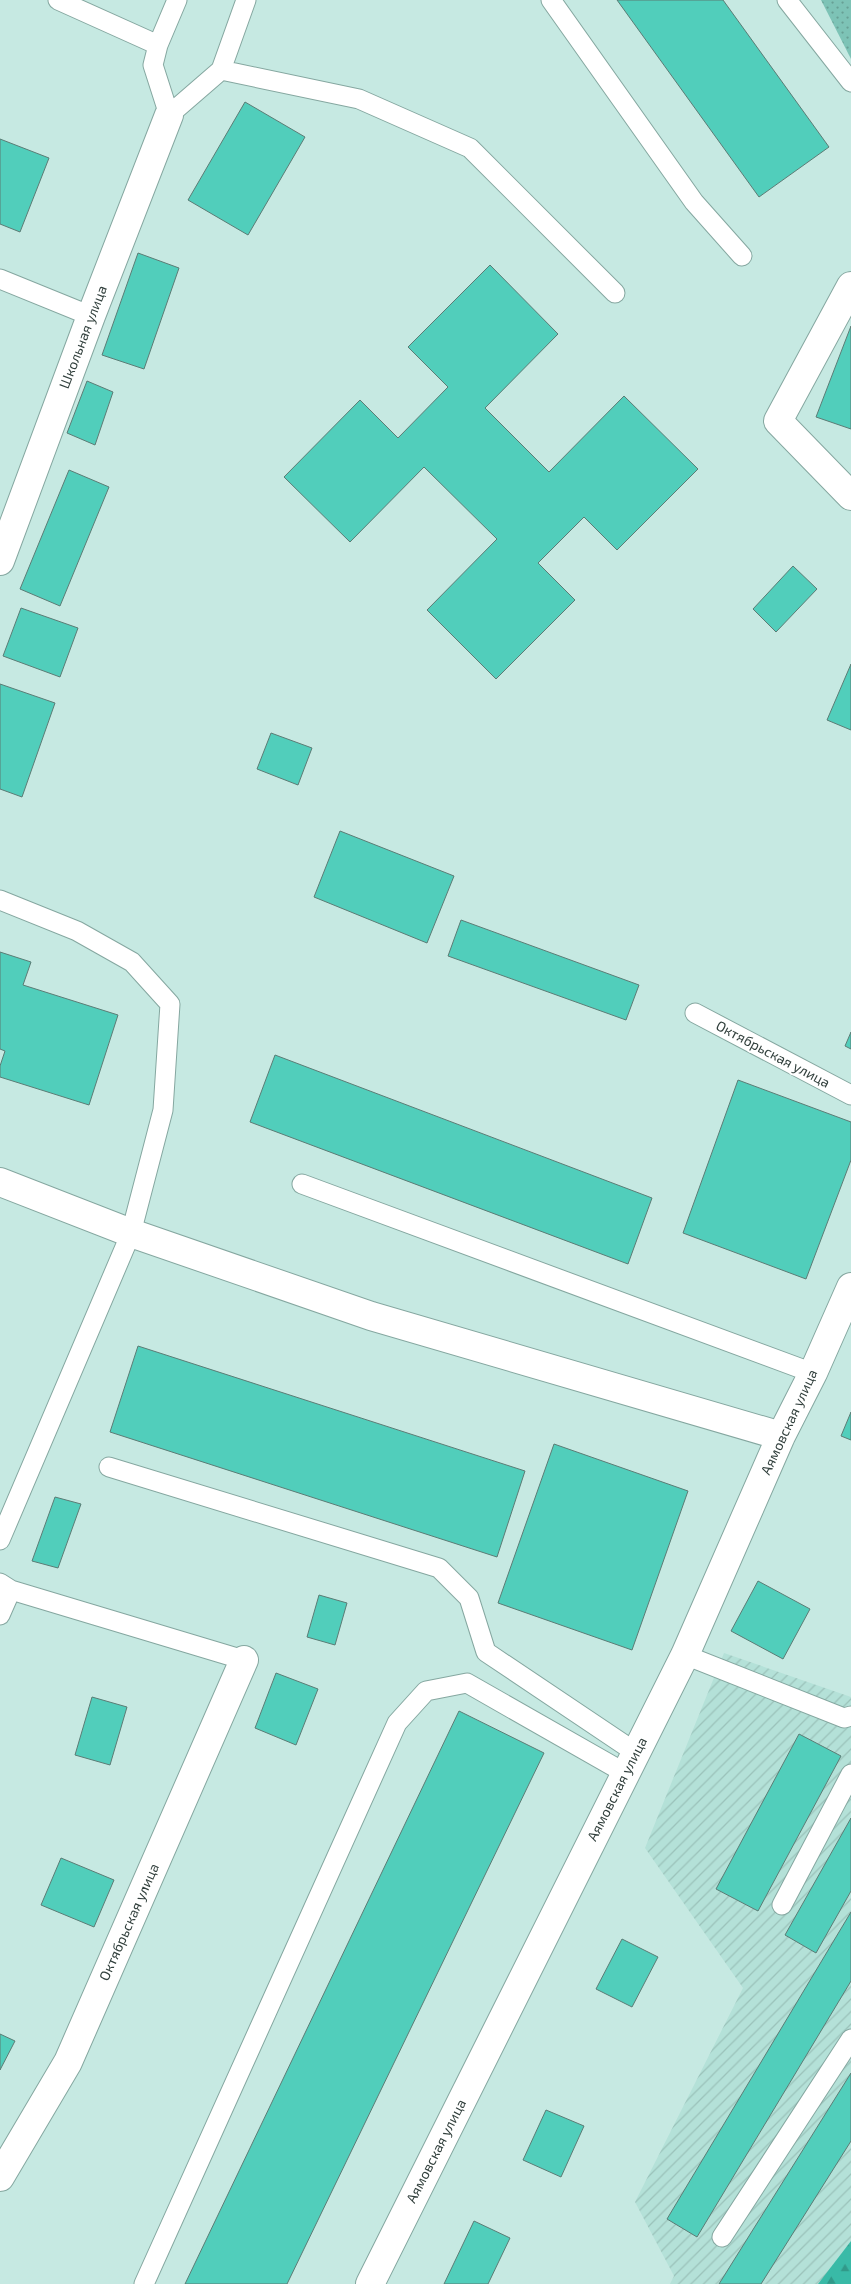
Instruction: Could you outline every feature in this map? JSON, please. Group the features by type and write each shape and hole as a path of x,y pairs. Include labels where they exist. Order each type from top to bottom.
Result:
{"street":[{"name":"Школьная улица","path":"0,561 91,316 169,115"},
{"path":"851,286 778,421 851,496"},
{"path":"0,1182 130,1233 371,1316 781,1436"},
{"name":"Аямовская улица","path":"370,2284 685,1654 781,1436 813,1373 851,1287"},
{"name":"Октябрьская улица","path":"0,2177 68,2062 244,1660"}],"lane":[{"path":"58,0 158,45"},
{"path":"177,0 158,45 153,65 169,115 222,70 246,0"},
{"path":"551,0 694,202 742,256"},
{"path":"787,0 851,82"},
{"path":"222,70 359,99 470,148 615,294"},
{"path":"0,279 91,316"},
{"path":"0,900 77,931 132,962 170,1004 163,1110 130,1233 0,1540"},
{"name":"Октябрьская улица","path":"695,1013 851,1095"},
{"path":"302,1184 813,1373"},
{"path":"110,1467 440,1568 469,1598 486,1652 630,1762"},
{"path":"0,1615 6,1586 244,1660"},
{"path":"685,1654 849,1723"},
{"path":"144,2284 397,1723 426,1690 466,1683 630,1762"},
{"path":"782,1906 851,1774"},
{"path":"722,2238 851,2039"}],"shaded area":[{"path":"821,0 851,0 851,59"},
{"path":"724,1653 851,1697 851,2281 849,2284 670,2284 674,2276 635,2202 743,1988 645,1848"}],"green space":[{"path":"851,2241 851,2284 818,2284"}],"building":[{"path":"617,0 723,0 829,147 759,197"},
{"path":"245,102 305,137 248,235 188,200"},
{"path":"0,139 49,158 20,232 0,224"},
{"path":"138,253 179,268 144,369 102,355"},
{"path":"490,265 558,334 485,408 549,472 624,396 698,469 617,550 584,517 538,563 575,600 496,679 427,610 497,539 424,467 350,542 284,477 360,400 398,438 448,387 408,347"},
{"path":"851,326 851,429 816,417"},
{"path":"87,381 113,392 95,445 67,433"},
{"path":"69,470 109,487 60,606 20,589"},
{"path":"793,566 817,589 776,632 753,609"},
{"path":"21,608 78,628 60,677 3,656"},
{"path":"851,664 851,730 827,720"},
{"path":"0,684 55,703 22,797 0,789"},
{"path":"271,733 312,748 298,785 257,769"},
{"path":"340,831 454,876 427,943 314,897"},
{"path":"461,920 639,985 626,1020 448,956"},
{"path":"0,952 31,962 23,985 118,1015 89,1105 0,1077 0,1066 5,1051 0,1049"},
{"path":"851,1032 851,1049 845,1046"},
{"path":"275,1055 652,1198 628,1264 250,1122"},
{"path":"738,1080 851,1122 851,1160 806,1279 683,1233"},
{"path":"138,1346 525,1471 497,1557 110,1432"},
{"path":"851,1412 851,1440 841,1436"},
{"path":"554,1444 688,1491 632,1650 498,1603"},
{"path":"55,1497 81,1504 58,1568 32,1561"},
{"path":"758,1581 810,1609 783,1659 731,1631"},
{"path":"319,1595 347,1603 335,1645 307,1637"},
{"path":"276,1673 318,1689 296,1745 255,1728"},
{"path":"92,1697 127,1707 110,1765 75,1755"},
{"path":"459,1711 544,1753 287,2284 185,2284"},
{"path":"799,1734 841,1756 758,1911 716,1889"},
{"path":"851,1818 851,1891 816,1953 785,1935"},
{"path":"61,1858 114,1880 94,1927 41,1905"},
{"path":"851,1912 851,1981 697,2237 667,2219"},
{"path":"622,1939 658,1957 632,2007 596,1989"},
{"path":"0,2034 15,2041 0,2070"},
{"path":"851,2073 851,2141 761,2284 719,2284"},
{"path":"546,2110 584,2126 561,2177 523,2160"},
{"path":"474,2221 510,2238 488,2284 444,2284"}]}
